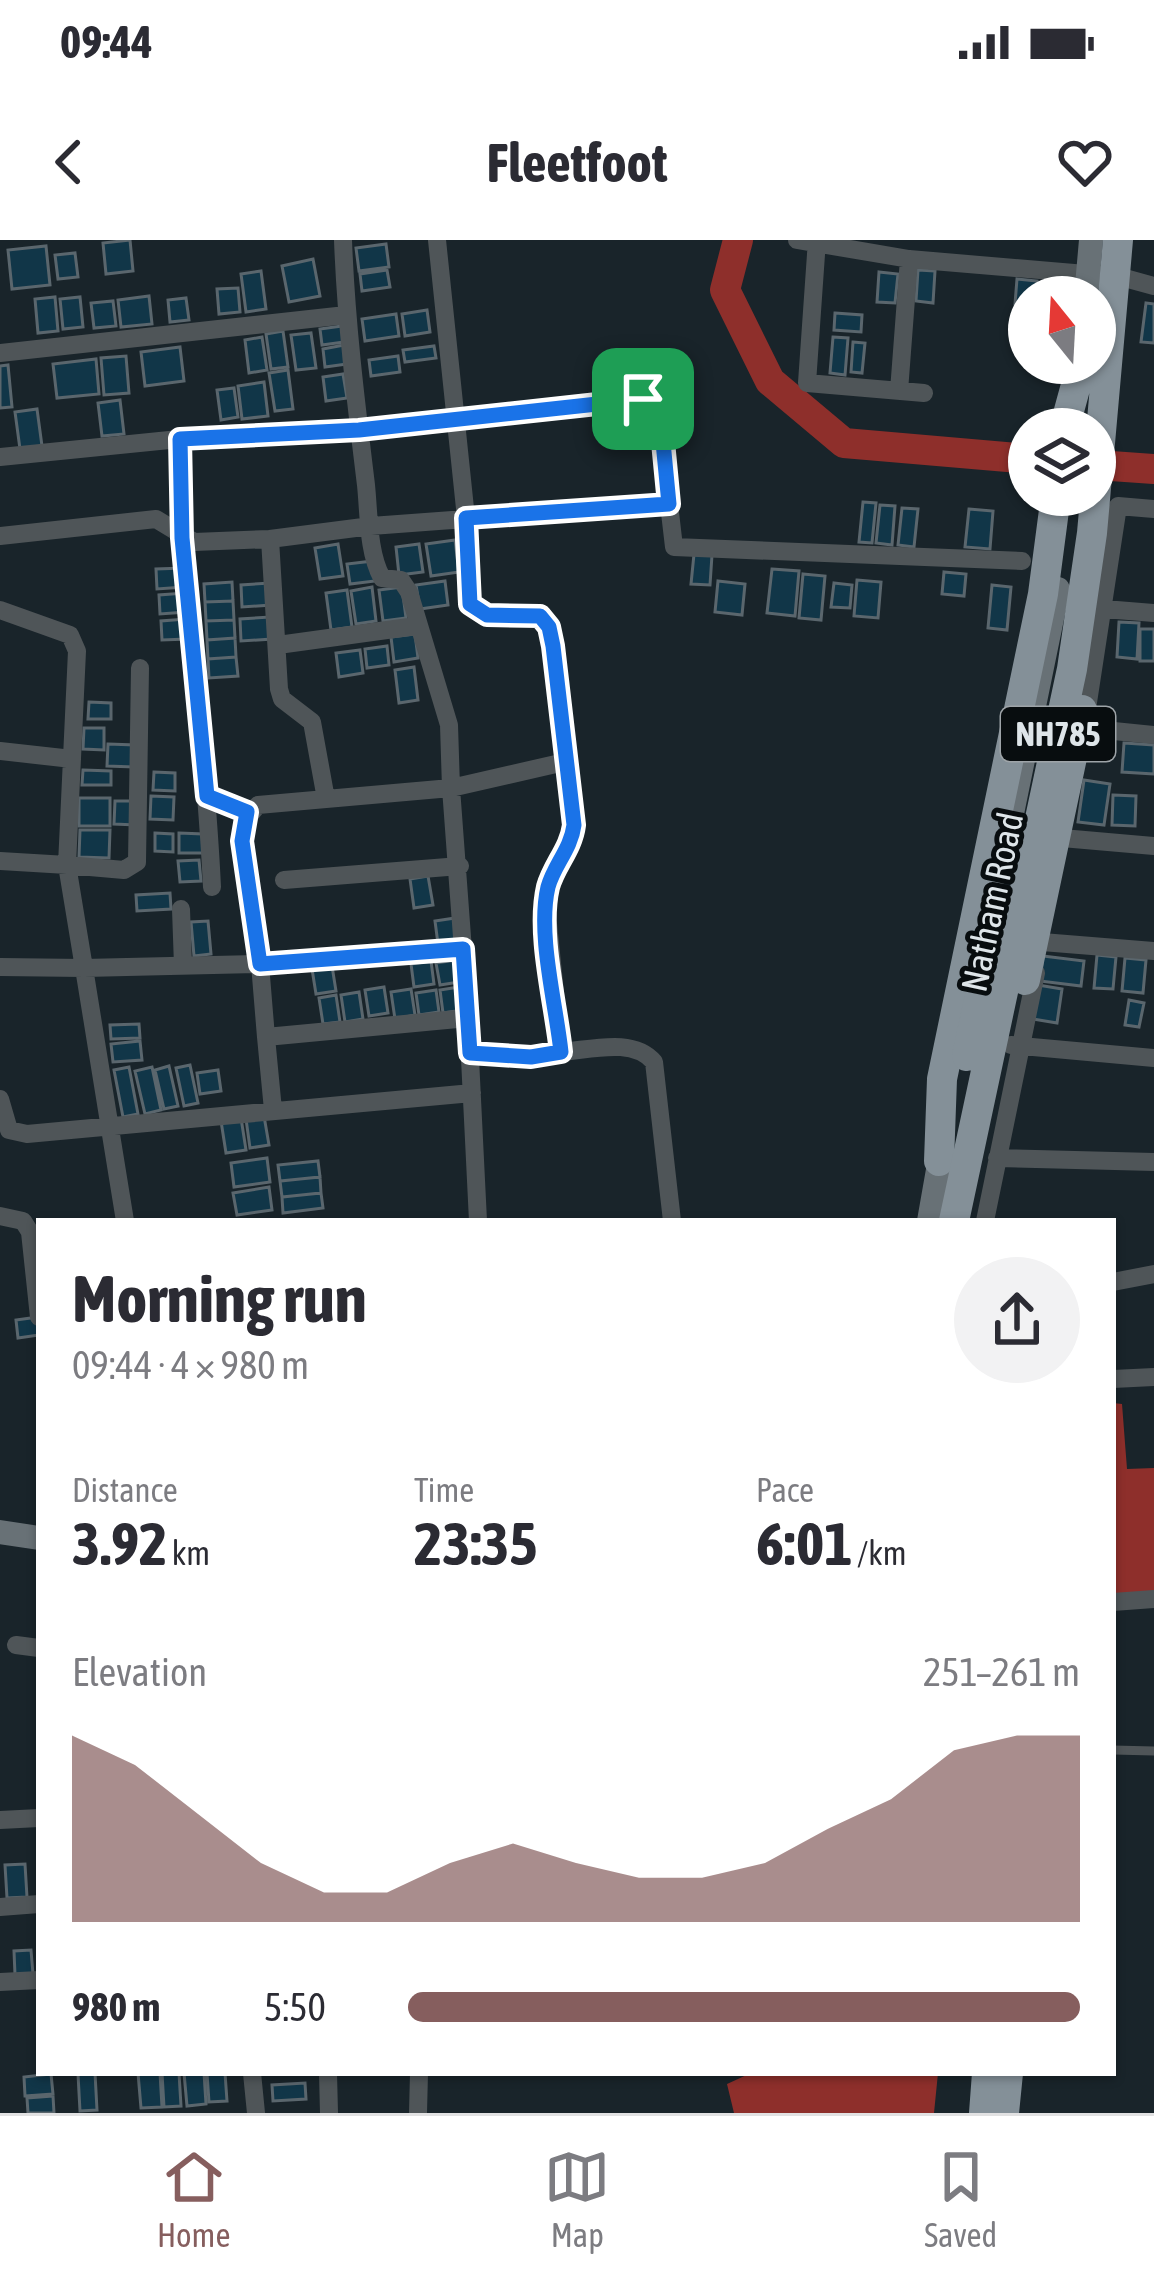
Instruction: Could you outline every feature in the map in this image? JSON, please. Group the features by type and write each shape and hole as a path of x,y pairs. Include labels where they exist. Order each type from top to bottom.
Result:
{"highway":[{"path":"1090,276 1094,240"},
{"name":"NH785","path":"959,1218 1094,604 1121,240"},
{"path":"939,1161 939,1100 950,1034 1043,593 1052,516"},
{"name":"NH785","path":"933,1218 1054,652 1070,516"},
{"path":"975,1218 1076,747 1094,604"},
{"path":"980,2113 984,2076"},
{"path":"1007,2113 1011,2076"}],"main road":[{"name":"Natham Road","path":"959,1218 1010,1045 1083,643 1099,532 1121,240"},
{"name":"Natham Road","path":"932,1218 939,1161 1048,652 1069,516"},
{"path":"0,1532 36,1538"}],"street":[{"path":"343,240 346,315 377,571 382,578 401,580 449,725 478,1218"},
{"path":"437,240 466,518 470,604 487,615 540,616 549,627 569,761 572,840 552,876 546,904 561,1052"},
{"path":"924,393 807,383 810,241 1010,276"},
{"path":"899,391 909,259"},
{"path":"1116,278 1154,286"},
{"path":"0,353 346,315"},
{"path":"0,457 180,439 359,430 653,401 660,411 674,547 1022,561"},
{"path":"180,439 182,538 212,887"},
{"path":"0,536 156,519 182,538 269,539 370,526 669,504"},
{"path":"986,1218 1010,1045 1042,942 1084,728 1094,604 1118,506 1154,509"},
{"path":"269,539 279,688 282,699 311,722 326,799"},
{"path":"1094,604 1154,613"},
{"path":"0,610 76,641 68,865 125,1218"},
{"path":"278,645 416,626"},
{"path":"0,861 124,870 137,862 140,668"},
{"path":"1084,728 1154,735"},
{"path":"0,752 72,760"},
{"path":"207,796 247,812 271,802 451,788 569,761"},
{"path":"247,812 242,841 260,964 273,1110"},
{"path":"1062,838 1154,847"},
{"path":"284,880 460,866"},
{"path":"182,909 183,966"},
{"path":"1042,942 1154,951"},
{"path":"0,967 260,964 463,949"},
{"path":"266,1037 468,1018"},
{"path":"965,1036 1010,1045 1154,1058"},
{"path":"470,1053 531,1057 629,1047 645,1051 654,1062 672,1218"},
{"path":"0,1099 5,1122 17,1133 472,1093"},
{"path":"997,1158 1154,1162"},
{"path":"0,1216 23,1221 30,1232 36,1288"},
{"path":"1116,1281 1154,1274"},
{"path":"1116,1379 1154,1377"},
{"path":"1116,1602 1154,1599"},
{"path":"16,1646 36,1648"},
{"path":"0,1820 36,1818"},
{"path":"0,1907 36,1904"},
{"path":"0,1982 36,1980"},
{"path":"252,2076 256,2113"},
{"path":"328,2076 329,2113"},
{"path":"418,2113 419,2076"}],"lane":[{"path":"1116,1750 1154,1751"}],"shaded area":[{"path":"1116,1403 1122,1404 1127,1469 1154,1468 1154,1591 1116,1595"},
{"path":"744,2076 938,2076 934,2113 734,2113 727,2084"}],"building":[{"path":"130,240 133,271 106,274 103,243"},
{"path":"386,244 389,267 359,271 356,248"},
{"path":"46,246 50,285 12,289 8,250"},
{"path":"75,253 78,277 58,279 55,255"},
{"path":"313,259 320,296 289,302 282,266"},
{"path":"387,270 390,287 362,291 360,274"},
{"path":"918,270 935,271 933,303 916,301"},
{"path":"261,271 266,309 246,312 241,274"},
{"path":"879,272 898,274 895,303 877,302"},
{"path":"238,288 240,312 219,314 217,289"},
{"path":"149,296 152,324 121,327 118,300"},
{"path":"55,297 58,331 38,333 35,299"},
{"path":"80,297 83,327 63,329 60,299"},
{"path":"186,298 189,320 170,322 168,300"},
{"path":"113,301 116,326 94,328 91,303"},
{"path":"1146,303 1154,304 1154,343 1141,342"},
{"path":"427,310 430,332 405,336 402,314"},
{"path":"835,313 862,315 861,332 834,330"},
{"path":"396,314 399,336 365,341 362,319"},
{"path":"342,326 344,342 322,345 320,329"},
{"path":"283,331 288,367 271,369 266,334"},
{"path":"311,333 316,368 296,370 291,335"},
{"path":"262,337 267,370 249,373 245,340"},
{"path":"833,337 848,338 845,375 830,373"},
{"path":"853,342 865,343 862,373 851,372"},
{"path":"344,345 347,364 325,367 323,349"},
{"path":"434,346 436,358 405,362 403,350"},
{"path":"180,347 184,381 145,386 141,352"},
{"path":"126,356 129,393 104,395 101,358"},
{"path":"398,356 400,372 371,376 369,360"},
{"path":"96,359 99,394 57,398 53,364"},
{"path":"8,365 12,407 0,408 0,366"},
{"path":"288,370 293,409 275,411 269,373"},
{"path":"343,374 347,398 326,401 323,377"},
{"path":"264,382 268,416 242,419 238,386"},
{"path":"234,388 238,417 221,420 217,390"},
{"path":"120,400 124,434 102,436 98,403"},
{"path":"37,409 42,446 20,449 15,412"},
{"path":"863,502 876,503 872,543 859,542"},
{"path":"880,505 895,506 892,545 876,543"},
{"path":"902,508 918,509 914,547 898,545"},
{"path":"969,509 993,511 990,549 965,547"},
{"path":"455,540 459,572 431,576 426,544"},
{"path":"338,544 343,576 320,579 315,548"},
{"path":"419,544 423,572 399,575 396,547"},
{"path":"694,554 712,555 710,585 691,584"},
{"path":"373,561 375,581 350,584 347,564"},
{"path":"184,568 184,587 157,589 156,569"},
{"path":"772,569 799,571 795,616 767,613"},
{"path":"944,572 966,574 964,596 942,594"},
{"path":"803,574 825,576 821,620 799,618"},
{"path":"857,580 881,582 878,618 854,616"},
{"path":"445,581 448,605 420,609 416,585"},
{"path":"718,581 745,584 742,615 715,612"},
{"path":"232,582 233,601 205,602 204,584"},
{"path":"270,583 271,605 242,607 241,585"},
{"path":"834,583 852,585 850,608 831,607"},
{"path":"992,585 1011,587 1007,630 988,628"},
{"path":"372,587 376,621 356,624 351,591"},
{"path":"402,587 406,618 383,621 379,590"},
{"path":"347,590 352,627 331,630 326,593"},
{"path":"185,593 186,612 160,614 159,595"},
{"path":"233,601 234,620 206,621 205,602"},
{"path":"270,617 272,639 241,641 240,619"},
{"path":"186,619 187,639 162,640 161,621"},
{"path":"234,620 235,638 207,640 206,621"},
{"path":"1119,622 1139,623 1137,659 1117,657"},
{"path":"1140,629 1154,629 1154,661 1140,661"},
{"path":"415,634 418,658 394,662 391,637"},
{"path":"235,638 236,657 208,659 207,640"},
{"path":"387,646 389,665 367,668 365,649"},
{"path":"360,650 363,673 339,677 336,653"},
{"path":"236,657 238,676 209,678 208,659"},
{"path":"414,667 418,700 399,703 395,670"},
{"path":"89,702 111,703 111,719 88,719"},
{"path":"84,728 104,728 104,750 83,749"},
{"path":"1124,743 1154,745 1154,774 1122,772"},
{"path":"108,744 135,745 134,767 107,766"},
{"path":"83,770 111,771 111,785 82,785"},
{"path":"154,772 175,773 175,791 153,790"},
{"path":"1084,780 1110,784 1104,825 1078,822"},
{"path":"1113,795 1136,796 1135,826 1112,825"},
{"path":"151,796 174,797 173,820 150,819"},
{"path":"79,798 110,798 110,826 79,826"},
{"path":"115,801 137,801 136,825 114,824"},
{"path":"80,830 110,830 109,858 79,857"},
{"path":"155,833 173,834 173,852 155,851"},
{"path":"179,833 203,834 203,853 179,853"},
{"path":"199,860 201,881 180,882 178,861"},
{"path":"428,876 433,905 414,908 410,879"},
{"path":"170,893 171,909 137,911 136,895"},
{"path":"455,918 458,941 438,944 435,921"},
{"path":"208,921 211,954 194,956 191,922"},
{"path":"1097,955 1116,957 1113,989 1094,988"},
{"path":"1043,956 1084,961 1081,986 1040,981"},
{"path":"1125,958 1146,960 1143,993 1122,991"},
{"path":"456,960 459,982 440,985 436,963"},
{"path":"431,961 434,984 414,987 411,964"},
{"path":"332,966 336,991 316,994 312,969"},
{"path":"1038,985 1062,989 1057,1023 1033,1019"},
{"path":"384,987 388,1013 369,1016 365,990"},
{"path":"459,987 463,1010 443,1013 440,990"},
{"path":"411,989 415,1015 395,1019 391,992"},
{"path":"436,990 439,1012 419,1015 416,993"},
{"path":"359,992 363,1019 345,1022 341,995"},
{"path":"336,995 340,1022 323,1024 319,998"},
{"path":"1129,1000 1144,1003 1139,1027 1125,1025"},
{"path":"139,1024 140,1038 111,1039 110,1025"},
{"path":"140,1041 142,1060 113,1062 111,1044"},
{"path":"190,1065 198,1103 184,1106 176,1068"},
{"path":"169,1066 178,1106 164,1109 155,1070"},
{"path":"129,1067 138,1114 123,1117 114,1070"},
{"path":"152,1067 161,1110 145,1114 135,1071"},
{"path":"218,1070 221,1091 200,1094 197,1073"},
{"path":"264,1116 269,1145 250,1148 246,1119"},
{"path":"241,1118 246,1150 226,1153 221,1121"},
{"path":"267,1158 270,1182 234,1187 231,1163"},
{"path":"318,1161 320,1177 280,1181 278,1165"},
{"path":"320,1177 321,1193 282,1197 280,1181"},
{"path":"269,1187 272,1210 237,1215 233,1193"},
{"path":"321,1193 323,1208 283,1213 282,1197"},
{"path":"36,1317 36,1335 18,1338 16,1320"},
{"path":"25,1864 27,1897 7,1898 5,1865"},
{"path":"31,1950 33,1974 15,1975 14,1951"},
{"path":"51,2076 53,2094 25,2096 24,2077"},
{"path":"78,2076 95,2076 97,2110 80,2111"},
{"path":"138,2076 160,2076 162,2107 141,2108"},
{"path":"162,2076 179,2076 181,2106 164,2107"},
{"path":"184,2076 204,2076 206,2104 187,2106"},
{"path":"207,2076 225,2076 227,2101 209,2102"},
{"path":"305,2083 306,2099 273,2101 272,2085"},
{"path":"53,2096 54,2113 28,2113 27,2098"}],"waterway":[{"path":"738,240 725,290 770,381 844,443 1008,457"},
{"path":"1116,466 1154,469"}],"route":[{"path":"643,399 653,401 660,411 669,504 466,518 470,604 487,615 540,616 549,627 553,646 574,825 572,840 552,876 546,904 561,1052 531,1057 470,1053 463,949 260,964 242,841 247,812 207,796 205,737 182,538 180,439 359,430 643,399"}]}
